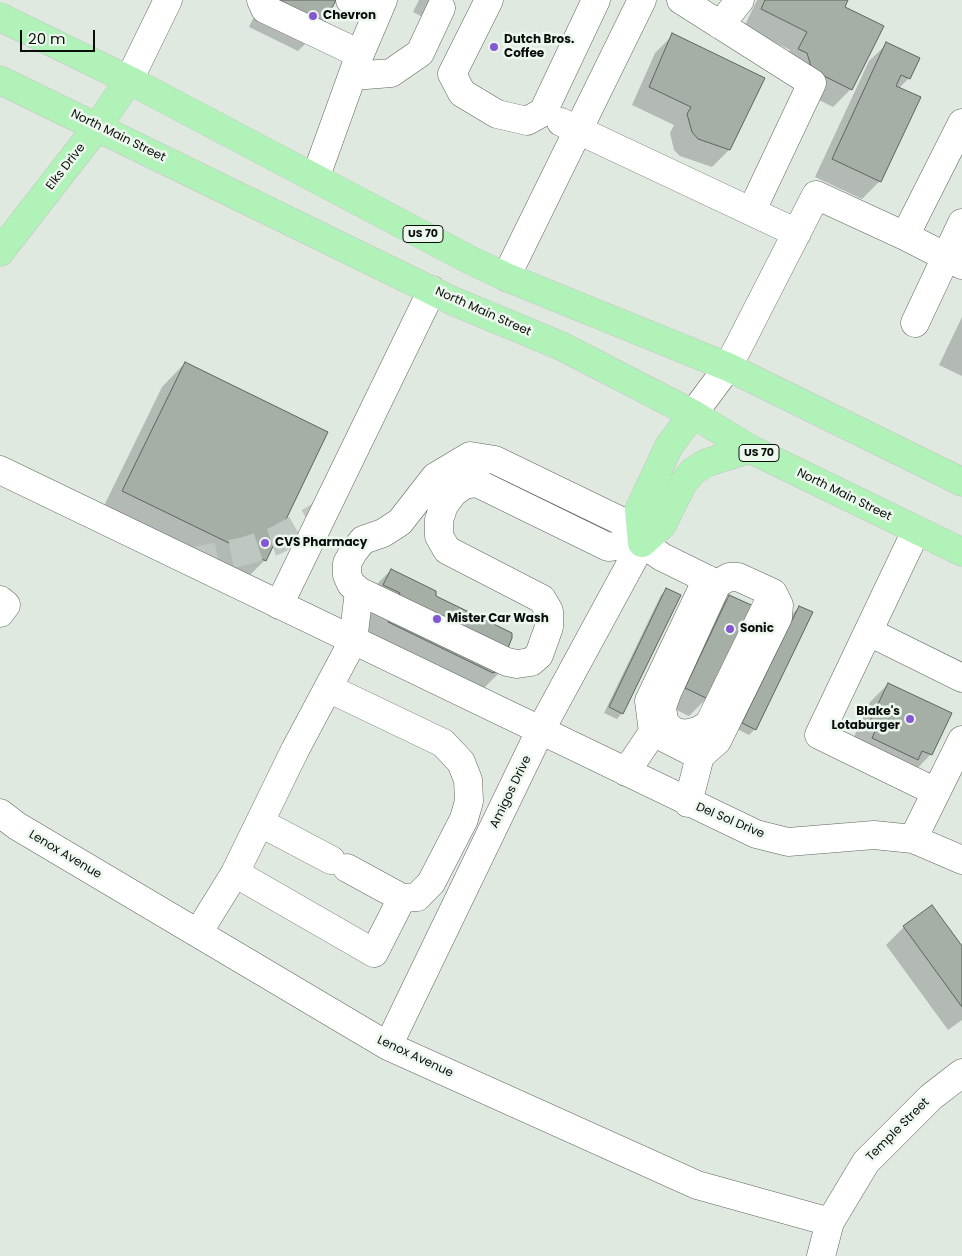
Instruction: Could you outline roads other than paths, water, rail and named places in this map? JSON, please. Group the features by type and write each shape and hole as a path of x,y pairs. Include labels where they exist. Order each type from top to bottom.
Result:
{"main road":[{"name":"US 70","path":"0,17 129,80 316,176 506,277 728,367 962,482"},
{"name":"North Main Street","path":"0,80 98,126 443,296 561,346 693,414 750,449 962,552"},
{"name":"Elks Drive","path":"2,246 98,126 129,80"},
{"path":"642,543 639,510 670,446 693,414"},
{"path":"642,543 662,525 682,483 693,471 706,463 750,449"}],"street":[{"path":"129,80 168,0"},
{"path":"261,0 265,9 357,65 391,73 420,53 441,8"},
{"path":"316,176 380,6 350,0"},
{"path":"489,0 452,74 462,94 496,114 527,121 543,112 596,0"},
{"path":"506,277 576,131 642,0"},
{"path":"681,0 812,83 752,210"},
{"path":"720,25 740,0"},
{"path":"543,112 576,131 752,210 797,233"},
{"path":"905,236 962,123"},
{"path":"693,414 728,367 816,196 905,236 954,261"},
{"path":"915,323 954,261 962,224"},
{"path":"279,605 443,296"},
{"path":"642,543 608,547 478,483 464,485 452,493 444,505 439,520 439,536 447,550 542,599 549,610 549,627 539,655 531,662 517,664 506,662 359,590 351,584 347,574 348,563 354,551 363,540 383,533 400,522 435,477 470,456 495,460 621,521 642,543 662,557 712,581 738,577 773,593 779,605 778,617 717,741 700,756 688,802"},
{"name":"Del Sol Drive","path":"0,470 756,834 788,842 874,835 913,839 962,860"},
{"path":"916,531 819,735 936,792"},
{"name":"Amigos Drive","path":"388,1046 540,731 642,543"},
{"path":"712,581 662,707 664,722 673,731 685,734 698,731 709,724 773,593"},
{"path":"626,772 653,732 649,702 712,581"},
{"path":"198,934 235,873 262,823 295,750 353,641 359,590"},
{"path":"0,600 6,605 0,613"},
{"path":"869,632 962,678"},
{"path":"262,823 402,898 418,897 430,883 464,819 469,801 468,780 461,762 443,743 328,688"},
{"path":"653,732 700,756"},
{"path":"913,839 962,740"},
{"name":"Lenox Avenue","path":"0,813 17,826 388,1046 697,1185 830,1222"},
{"path":"235,873 374,953 402,898"},
{"name":"Temple Street","path":"830,1222 866,1162 931,1096 962,1073"},
{"path":"821,1256 830,1222"}],"tunnel":[{"path":"190,562 245,551 275,541 323,514"}],"place":[{"name":"Chevron","path":"313,16"},
{"name":"Dutch Bros. Coffee","path":"494,47"},
{"name":"CVS Pharmacy","path":"265,543"},
{"name":"Mister Car Wash","path":"437,619"},
{"name":"Sonic","path":"730,629"},
{"name":"Blake's Lotaburger","path":"910,719"}]}
